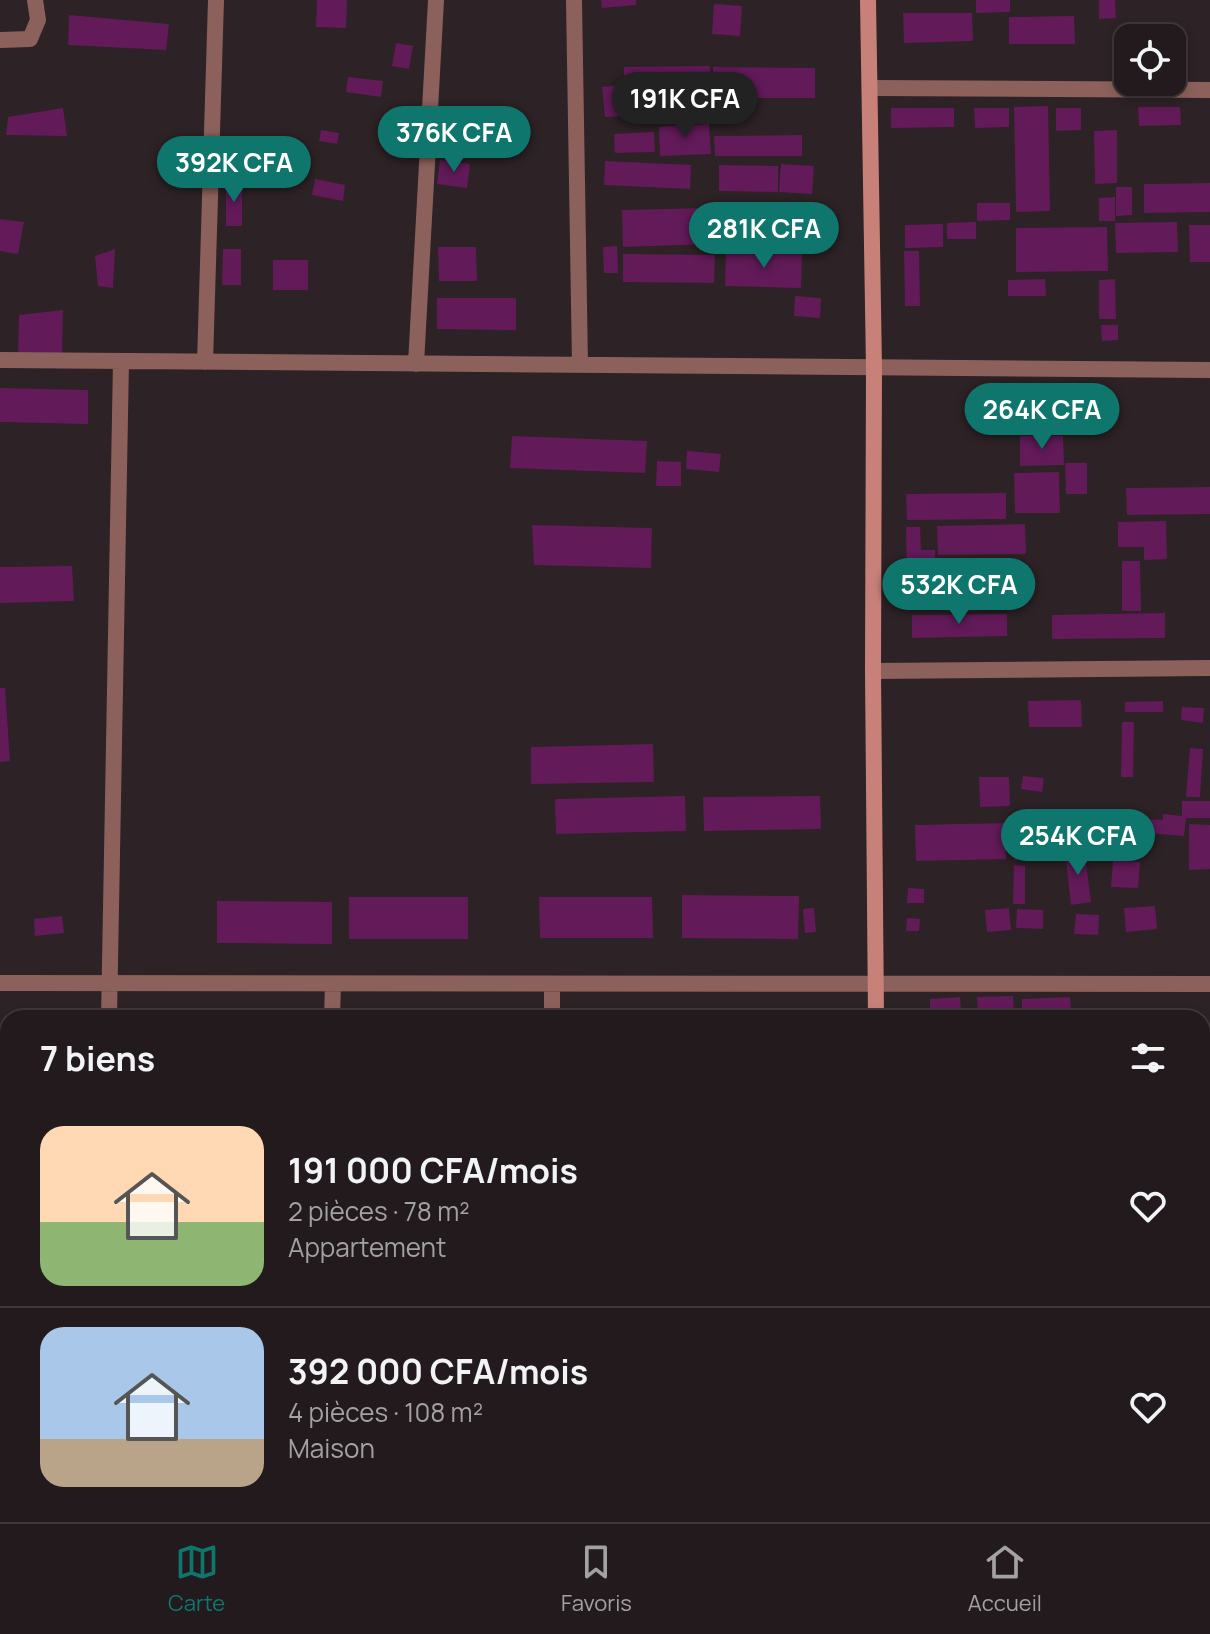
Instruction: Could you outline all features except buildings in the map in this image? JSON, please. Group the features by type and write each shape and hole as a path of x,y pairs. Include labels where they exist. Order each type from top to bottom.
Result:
{"street":[{"path":"0,40 30,39 38,20 35,0"},
{"path":"205,362 216,0"},
{"path":"416,364 436,0"},
{"path":"574,0 580,365"},
{"path":"868,0 874,368 876,1010"},
{"path":"870,88 1210,90"},
{"path":"0,360 1210,370"},
{"path":"109,1010 121,361"},
{"path":"873,671 1210,668"},
{"path":"0,983 1210,984"},
{"path":"332,1010 333,984"},
{"path":"552,984 552,1010"}]}
